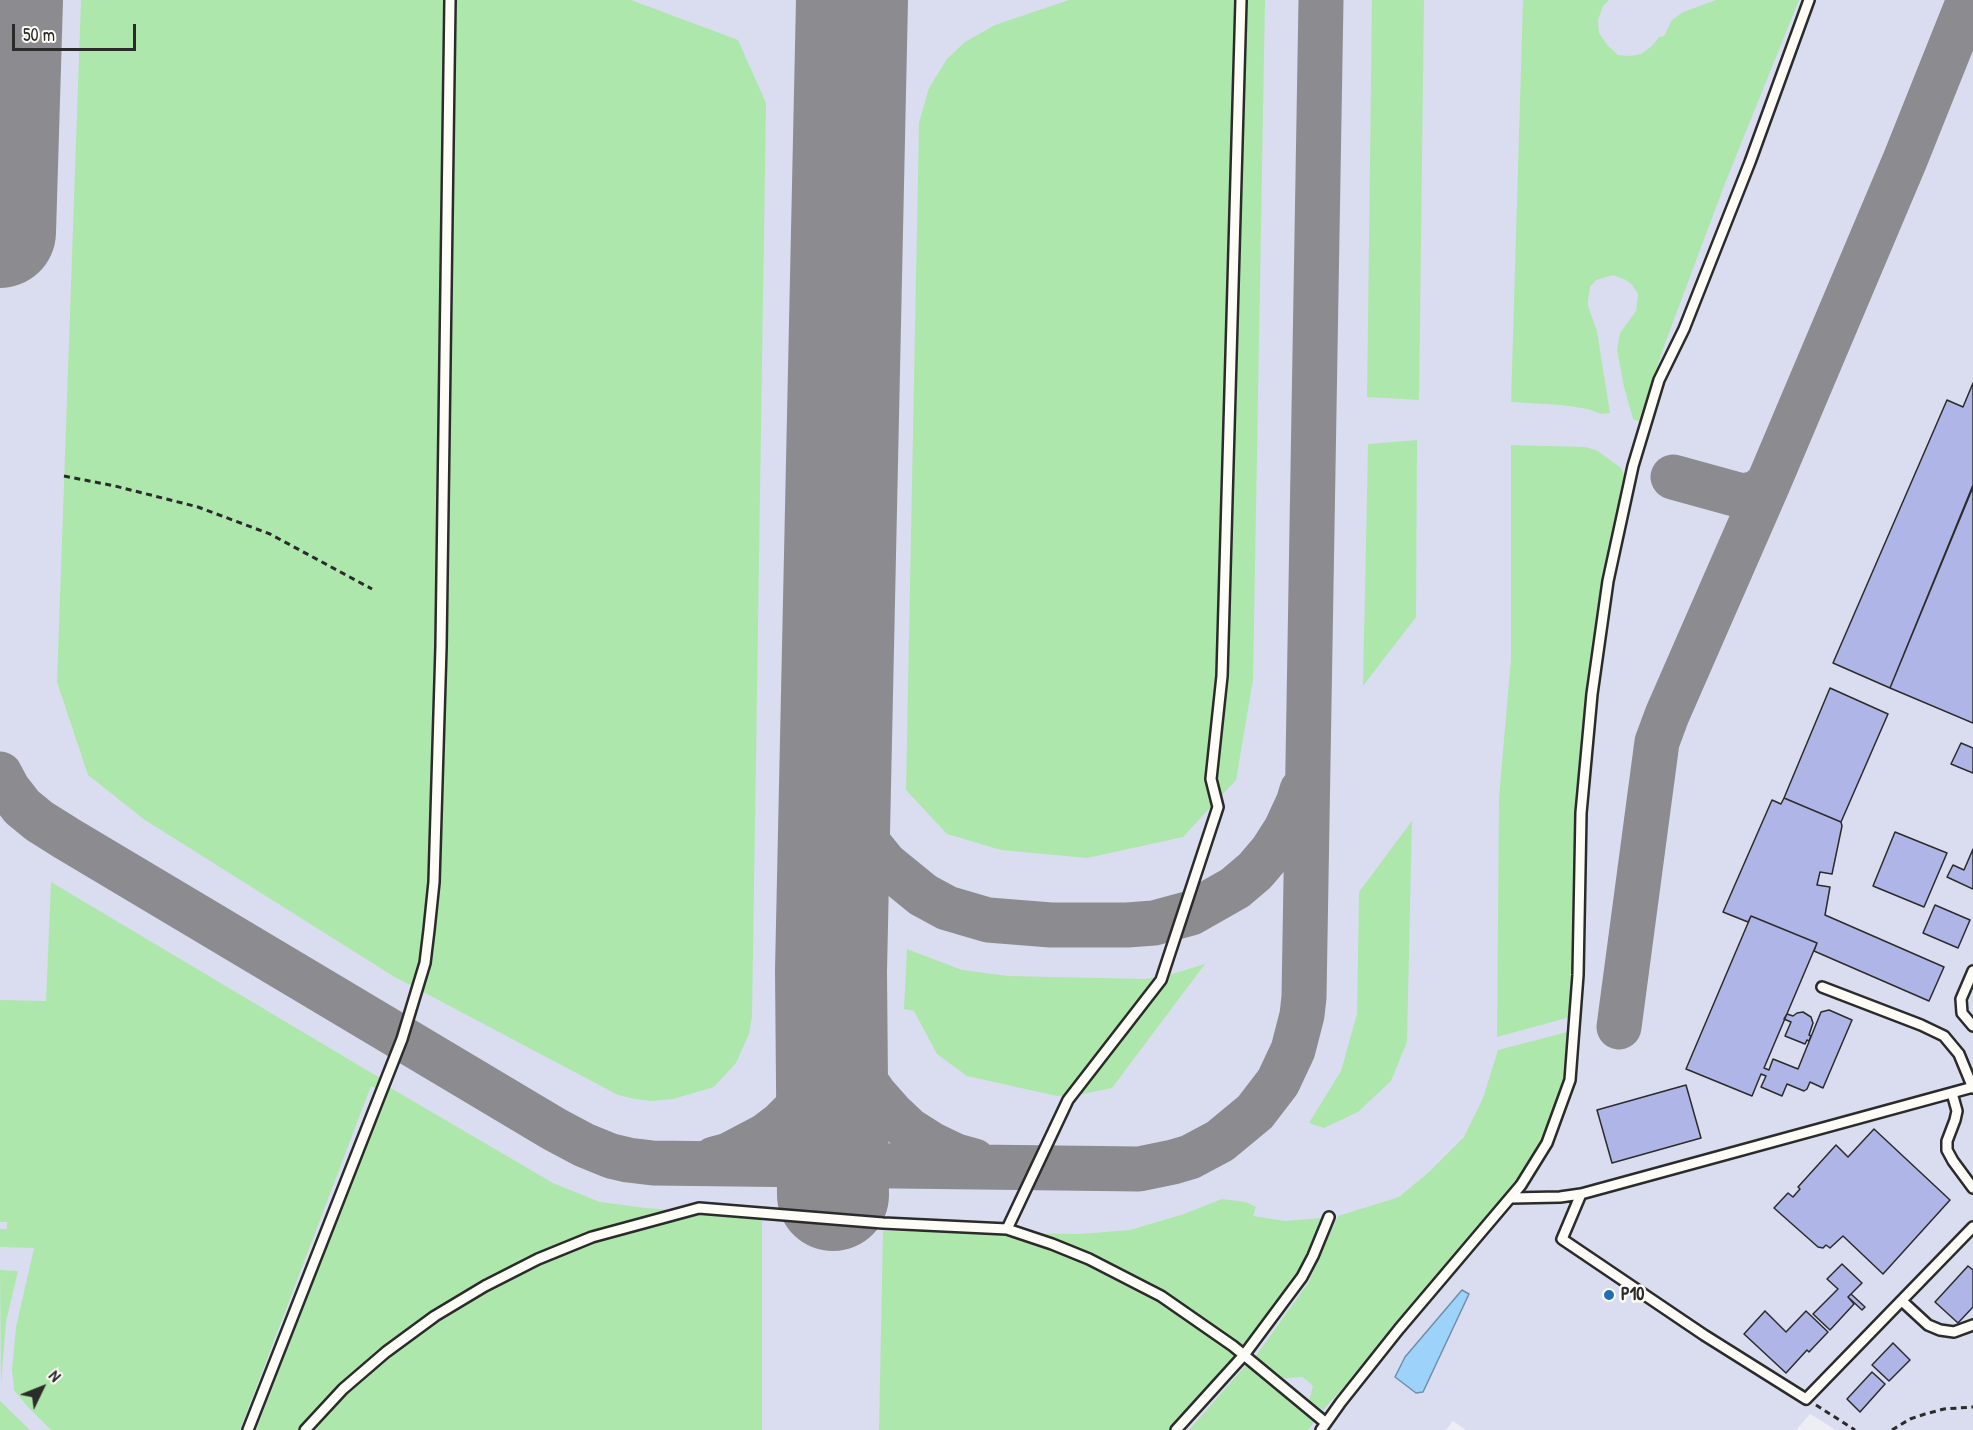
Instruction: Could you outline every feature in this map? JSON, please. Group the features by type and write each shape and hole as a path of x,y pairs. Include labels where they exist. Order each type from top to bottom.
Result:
{"lane":[{"path":"248,1430 402,1039 420,980 428,941 434,882 441,647 450,0"},
{"path":"1007,1229 1068,1100 1161,980 1218,807 1211,779 1222,676 1240,0"},
{"path":"305,1430 343,1389 386,1352 435,1316 485,1286 537,1259 592,1237 699,1208 884,1223 1007,1229 1089,1259 1161,1296 1200,1321 1244,1355 1324,1426 1399,1329 1511,1198 1547,1143 1570,1080 1578,975 1581,813 1592,694 1608,581 1633,466 1659,380 1684,329 1750,162 1809,0"},
{"path":"1973,971 1961,999 1962,1013 1973,1026"},
{"path":"1511,1198 1581,1194 1973,1088 1959,1054 1944,1036 1822,987"},
{"path":"1952,1093 1957,1111 1947,1140 1947,1150 1973,1188"},
{"path":"1581,1194 1562,1239 1704,1335 1806,1399 1973,1227"},
{"path":"1176,1430 1244,1355 1302,1277 1329,1217"},
{"path":"1902,1301 1928,1325 1940,1330 1954,1332 1973,1325"}],"path":[{"path":"64,476 198,507 270,534 372,589"},
{"path":"1806,1399 1855,1430"},
{"path":"1892,1430 1910,1419 1925,1414 1944,1409 1973,1407"}],"shaded area":[{"path":"0,0 1973,0 1973,1430 1836,1430 1810,1414 1796,1430 1466,1430 1453,1421 1446,1430 0,1430"}],"green space":[{"path":"81,0 631,0 738,40 766,103 752,1017 749,1034 736,1063 714,1087 673,1099 652,1101 618,1095 393,976 145,820 88,775 57,682"},
{"path":"1069,0 1265,0 1253,680 1236,780 1183,837 1087,858 1001,850 947,834 906,790 919,123 929,88 947,59 965,42 995,25"},
{"path":"1372,0 1424,0 1419,400 1367,397"},
{"path":"1523,0 1609,0 1603,6 1598,20 1599,33 1618,55 1630,56 1641,54 1652,46 1659,37 1664,36 1672,20 1683,12 1716,0 1799,0 1724,186 1663,349 1640,422 1633,419 1617,350 1620,333 1636,311 1638,294 1626,280 1613,275 1596,280 1590,287 1588,300 1597,331 1610,413 1601,414 1588,409 1562,405 1511,402"},
{"path":"1417,440 1416,617 1363,686 1368,444"},
{"path":"1511,445 1585,447 1596,450 1606,457 1621,468 1624,475 1590,668 1576,810 1570,1017 1497,1037 1499,797 1511,659"},
{"path":"1412,821 1407,1042 1391,1081 1358,1112 1324,1128 1309,1123 1341,1071 1357,1014 1359,892"},
{"path":"51,882 380,1078 376,1088 371,1086 240,1430 51,1430 14,1390 12,1369 16,1327 34,1248 0,1247 0,1229 7,1229 7,1222 0,1222 0,1000 46,1001"},
{"path":"907,949 962,970 1008,976 1145,979 1205,964 1112,1088 1057,1096 967,1076 937,1054 914,1011 904,1009"},
{"path":"1571,1031 1564,1077 1541,1142 1514,1191 1424,1298 1323,1410 1309,1401 1313,1386 1302,1377 1278,1379 1255,1357 1308,1283 1338,1216 1399,1197 1429,1172 1464,1137 1483,1098 1498,1050"},
{"path":"389,1087 553,1183 600,1202 762,1217 762,1430 256,1430"},
{"path":"1222,1199 1246,1202 1256,1207 1253,1216 1285,1221 1321,1218 1298,1274 1243,1346 1170,1430 879,1430 883,1231 1080,1234 1130,1230 1184,1214"},
{"path":"0,1270 18,1271 6,1322 1,1384"},
{"path":"1246,1365 1314,1422 1308,1430 1189,1430"},
{"path":"0,1401 30,1430 0,1430"}],"water":[{"path":"1462,1290 1469,1294 1423,1392 1416,1393 1395,1377 1405,1357"}],"building":[{"path":"1973,383 1973,485 1890,688 1833,663 1947,400 1963,407"},
{"path":"1973,487 1973,723 1890,688"},
{"path":"1830,688 1888,714 1841,822 1784,798"},
{"path":"1961,743 1973,748 1973,773 1951,764"},
{"path":"1784,798 1841,822 1832,874 1820,872 1817,885 1830,887 1825,915 1944,967 1929,1001 1814,951 1817,943 1751,916 1748,922 1723,912 1772,800 1781,804"},
{"path":"1895,832 1947,853 1924,907 1873,886"},
{"path":"1973,849 1973,889 1947,877 1953,865 1964,870"},
{"path":"1935,905 1970,920 1958,948 1923,933"},
{"path":"1751,916 1817,943 1764,1068 1769,1070 1773,1059 1798,1069 1821,1012 1829,1010 1852,1020 1823,1088 1810,1082 1804,1091 1787,1084 1782,1096 1761,1087 1766,1076 1761,1074 1752,1096 1686,1069"},
{"path":"1803,1012 1811,1017 1813,1023 1809,1035 1811,1036 1805,1044 1785,1036 1791,1022 1784,1019 1787,1014 1793,1016"},
{"path":"1686,1085 1701,1138 1612,1163 1597,1110"},
{"path":"1874,1129 1950,1200 1883,1274 1843,1236 1830,1248 1826,1245 1823,1248 1818,1247 1774,1208 1788,1193 1793,1197 1800,1189 1798,1187 1836,1145 1848,1157"},
{"path":"1842,1264 1862,1283 1848,1297 1854,1304 1830,1330 1813,1314 1838,1289 1827,1279"},
{"path":"1968,1266 1973,1270 1973,1307 1958,1323 1935,1302"},
{"path":"1851,1294 1865,1307 1862,1310 1848,1297"},
{"path":"1765,1311 1786,1332 1806,1311 1828,1332 1786,1373 1744,1334"},
{"path":"1893,1343 1910,1360 1889,1381 1872,1365"},
{"path":"1872,1372 1885,1384 1860,1412 1847,1399"}],"taxiway":[{"path":"0,774 22,807 66,838 554,1129 611,1156 653,1163 1139,1169 1190,1157 1220,1141 1255,1112 1278,1082 1293,1050 1304,997 1321,0"},
{"path":"1619,1027 1657,742 1905,160 1969,0"},
{"path":"1673,477 1742,496 1757,493 1768,484"},
{"path":"837,719 846,793 855,820 868,843 885,864 923,895 947,908 988,920 1051,925 1127,925 1154,923 1191,913 1235,888 1255,871 1272,851 1286,829 1302,790"},
{"path":"831,971 848,1050 875,1095 909,1130 956,1156 974,1161"},
{"path":"714,1159 729,1155 765,1136 798,1107 811,1088 821,1064 832,1023 832,1005"}],"runway":[{"path":"0,232 7,0"},
{"path":"833,1195 831,971 852,0"}],"place":[{"name":"P10","path":"1609,1295"}]}
